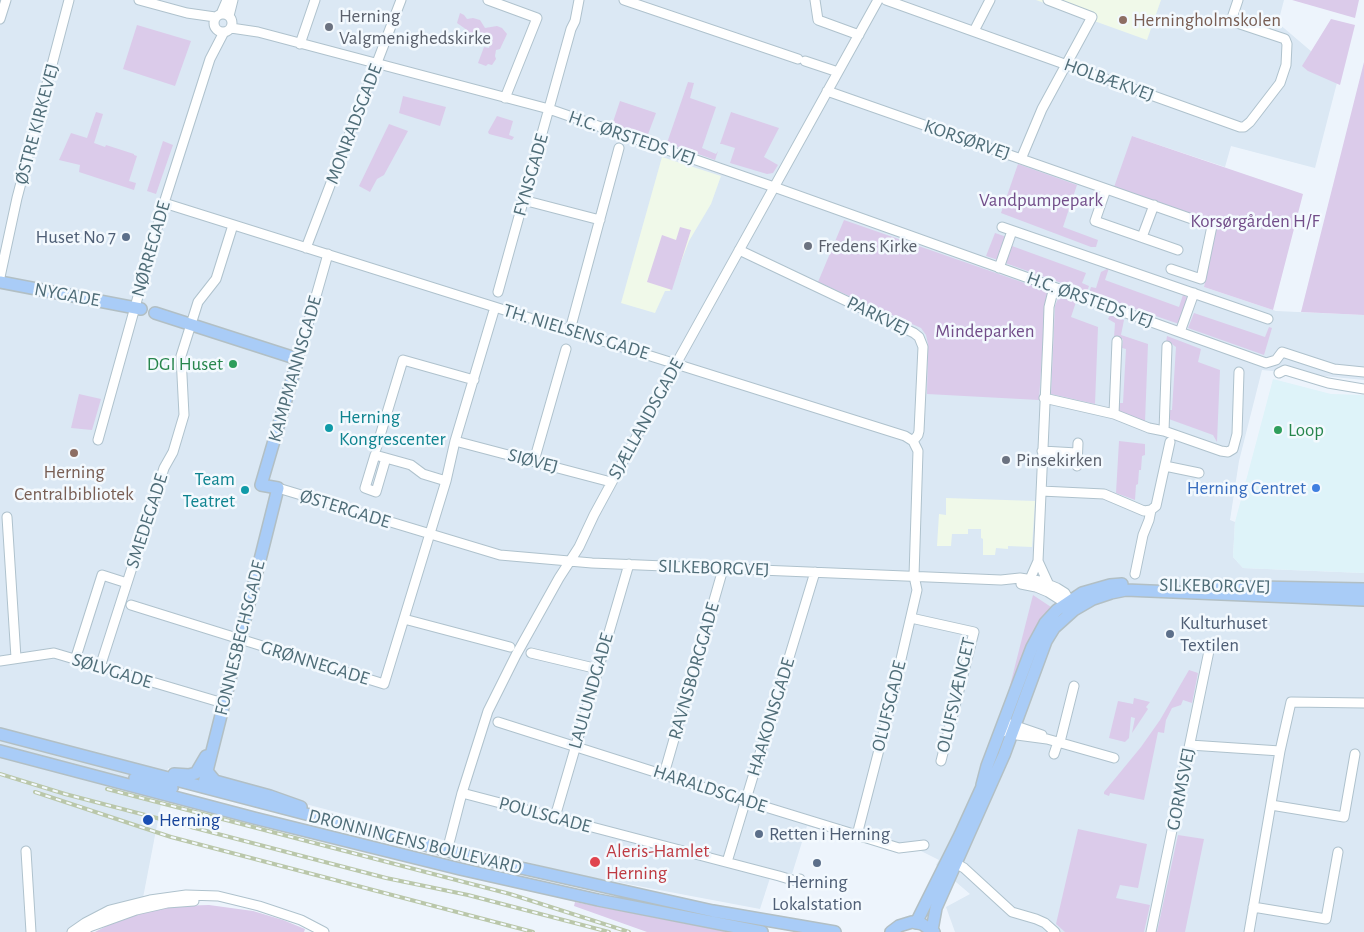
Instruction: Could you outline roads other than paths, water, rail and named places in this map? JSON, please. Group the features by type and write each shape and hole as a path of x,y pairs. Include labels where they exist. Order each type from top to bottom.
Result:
{"main road":[{"name":"NYGADE","path":"0,282 138,308"},
{"path":"155,314 298,359"},
{"name":"KAMPMANNSGADE","path":"261,485 298,359"},
{"name":"ØSTERGADE","path":"261,485 278,488"},
{"name":"FONNESBECHSGADE","path":"203,787 278,488"},
{"name":"SILKEBORGVEJ","path":"982,785 987,766 1032,647 1045,623 1086,585 1134,579 1364,589"},
{"name":"SILKEBORGVEJ","path":"1069,601 1093,599 1126,590 1364,600"},
{"name":"SILKEBORGVEJ","path":"916,922 952,861 1046,641 1069,601"},
{"name":"SILKEBORGVEJ","path":"933,931 936,908 952,861 982,785 1010,729 1031,659 1032,647"},
{"name":"DRONNINGENS BOULEVARD","path":"0,734 447,852 713,911 834,932"},
{"path":"114,764 130,763 188,776 200,768 211,749"},
{"name":"DRONNINGENS BOULEVARD","path":"0,751 254,818 460,869 607,902 762,932"},
{"path":"206,770 214,781 270,796 298,806 322,819"},
{"path":"81,772 124,775 196,794 203,787 209,796 245,809 254,818"},
{"path":"374,848 398,848 434,856 442,856 447,852 449,861 460,869"},
{"path":"891,932 903,924 916,922 933,931"}],"street":[{"path":"0,19 6,0"},
{"name":"ØSTRE KIRKEVEJ","path":"0,277 17,198 69,0"},
{"name":"H.C. ØRSTEDS VEJ","path":"138,0 377,65 549,109 774,187 1266,363 1276,360 1282,352 1334,369 1364,372"},
{"name":"NØRREGADE","path":"223,23 227,0"},
{"name":"NØRREGADE","path":"98,440 138,308 164,203 210,59 233,0"},
{"path":"300,44 315,0"},
{"name":"MONRADSGADE","path":"306,248 401,0"},
{"path":"488,0 537,18 505,98"},
{"name":"FYNSGADE","path":"498,292 571,29 576,18 579,0"},
{"path":"624,0 838,72"},
{"name":"SJÆLLANDSGADE","path":"447,852 462,793 488,711 516,655 579,547 611,482 878,0"},
{"name":"HOLBÆKVEJ","path":"886,0 1244,127 1280,83 1286,65 1287,44 1285,39 1231,22 1238,0"},
{"path":"974,31 990,0"},
{"path":"1021,159 1042,109 1092,17 1048,0"},
{"path":"817,2 818,20 859,35"},
{"name":"KORSØRVEJ","path":"828,90 1212,226 1201,279 1171,269"},
{"path":"570,330 619,148"},
{"path":"1106,189 1095,221 1178,250"},
{"path":"523,200 600,220"},
{"name":"TH. NIELSENS GADE","path":"164,203 905,436 913,441"},
{"path":"1142,237 1154,206"},
{"name":"SMEDEGADE","path":"100,667 164,468 169,459 184,415 181,356 190,325 198,302 216,279 233,225"},
{"name":"H.C. ØRSTEDS VEJ","path":"1002,228 1268,319"},
{"path":"999,268 1012,231"},
{"name":"PARKVEJ","path":"738,250 919,337 922,347 919,431 913,441"},
{"name":"KAMPMANNSGADE","path":"298,359 328,254"},
{"path":"1030,579 1038,561 1049,307 1054,288"},
{"path":"1180,332 1194,294"},
{"path":"495,306 455,441 446,481 404,619 510,647"},
{"name":"H.C. ØRSTEDS VEJ","path":"1114,414 1117,341"},
{"name":"H.C. ØRSTEDS VEJ","path":"1164,431 1167,346"},
{"path":"534,461 566,349"},
{"path":"376,449 403,360 474,380"},
{"path":"1279,373 1285,370 1328,384 1364,390"},
{"path":"1044,398 1114,414 1149,428 1228,452 1233,449 1237,434 1239,372"},
{"name":"SIØVEJ","path":"455,441 611,482"},
{"path":"913,441 918,450 914,576"},
{"path":"1041,491 1104,494 1144,511 1151,510 1156,506 1170,442"},
{"path":"1042,451 1078,448 1077,466"},
{"path":"386,458 411,465 423,474 446,481"},
{"path":"1165,466 1199,473"},
{"name":"ØSTERGADE","path":"278,488 429,535"},
{"path":"1134,579 1151,510"},
{"path":"7,517 16,658"},
{"name":"SILKEBORGVEJ","path":"429,535 500,555 569,562 1001,580 1030,579 1049,585 1069,601"},
{"path":"1038,561 1049,585"},
{"name":"LAULUNDGADE","path":"555,818 629,564"},
{"name":"RAVNSBORGGADE","path":"664,774 721,576 721,568"},
{"name":"HAAKONSGADE","path":"727,862 815,572"},
{"name":"SMEDEGADE","path":"75,660 102,576 127,583"},
{"name":"OLUFSGADE","path":"856,835 911,618 917,590 914,576"},
{"name":"SILKEBORGVEJ","path":"1001,580 1036,587 1069,601"},
{"name":"GRØNNEGADE","path":"131,605 384,684 404,619"},
{"name":"OLUFSVÆNGET","path":"911,618 974,632 941,761"},
{"name":"GORMSVEJ","path":"1151,932 1210,646"},
{"name":"SØLVGADE","path":"0,661 54,653 223,703"},
{"path":"531,653 598,669"},
{"path":"1054,754 1074,686"},
{"path":"1249,932 1280,751 1291,702 1364,703"},
{"name":"HARALDSGADE","path":"498,722 746,802 899,848 924,845"},
{"path":"1010,729 1040,739 1047,738 1114,758"},
{"path":"1190,745 1280,751"},
{"path":"1271,805 1344,817 1355,754"},
{"name":"POULSGADE","path":"462,793 799,882 800,878"},
{"path":"26,851 31,932"},
{"path":"1253,907 1326,919 1338,852"},
{"path":"952,861 979,881 1012,912 1045,923 1056,932"},
{"path":"72,932 85,922 110,910 150,900 186,895 218,896 259,906 302,920 324,932"},
{"path":"83,932 89,927 151,906 186,901 235,900"}],"railway":[{"path":"0,774 65,794 386,878 468,895 609,932"},
{"path":"107,789 510,894 629,932"},
{"path":"35,792 171,837 533,932"}],"place":[{"name":"Herningholmskolen","path":"1123,20"},
{"name":"Herning Valgmenighedskirke","path":"329,27"},
{"name":"Huset No 7","path":"126,237"},
{"name":"Fredens Kirke","path":"808,246"},
{"name":"DGI Huset","path":"233,364"},
{"name":"Herning Kongrescenter","path":"329,428"},
{"name":"Loop","path":"1278,430"},
{"name":"Herning Centralbibliotek","path":"74,453"},
{"name":"Pinsekirken","path":"1006,460"},
{"name":"Herning Centret","path":"1316,488"},
{"name":"Team Teatret","path":"245,490"},
{"name":"Kulturhuset Textilen","path":"1170,634"},
{"name":"Herning","path":"148,820"},
{"name":"Retten i Herning","path":"759,834"},
{"name":"Aleris-Hamlet Herning","path":"595,862"},
{"name":"Herning Lokalstation","path":"817,863"}],"park label":[{"name":"Vandpumpepark","path":"1041,200"},
{"name":"Korsørgården H/F","path":"1255,221"},
{"name":"Mindeparken","path":"985,331"}]}
